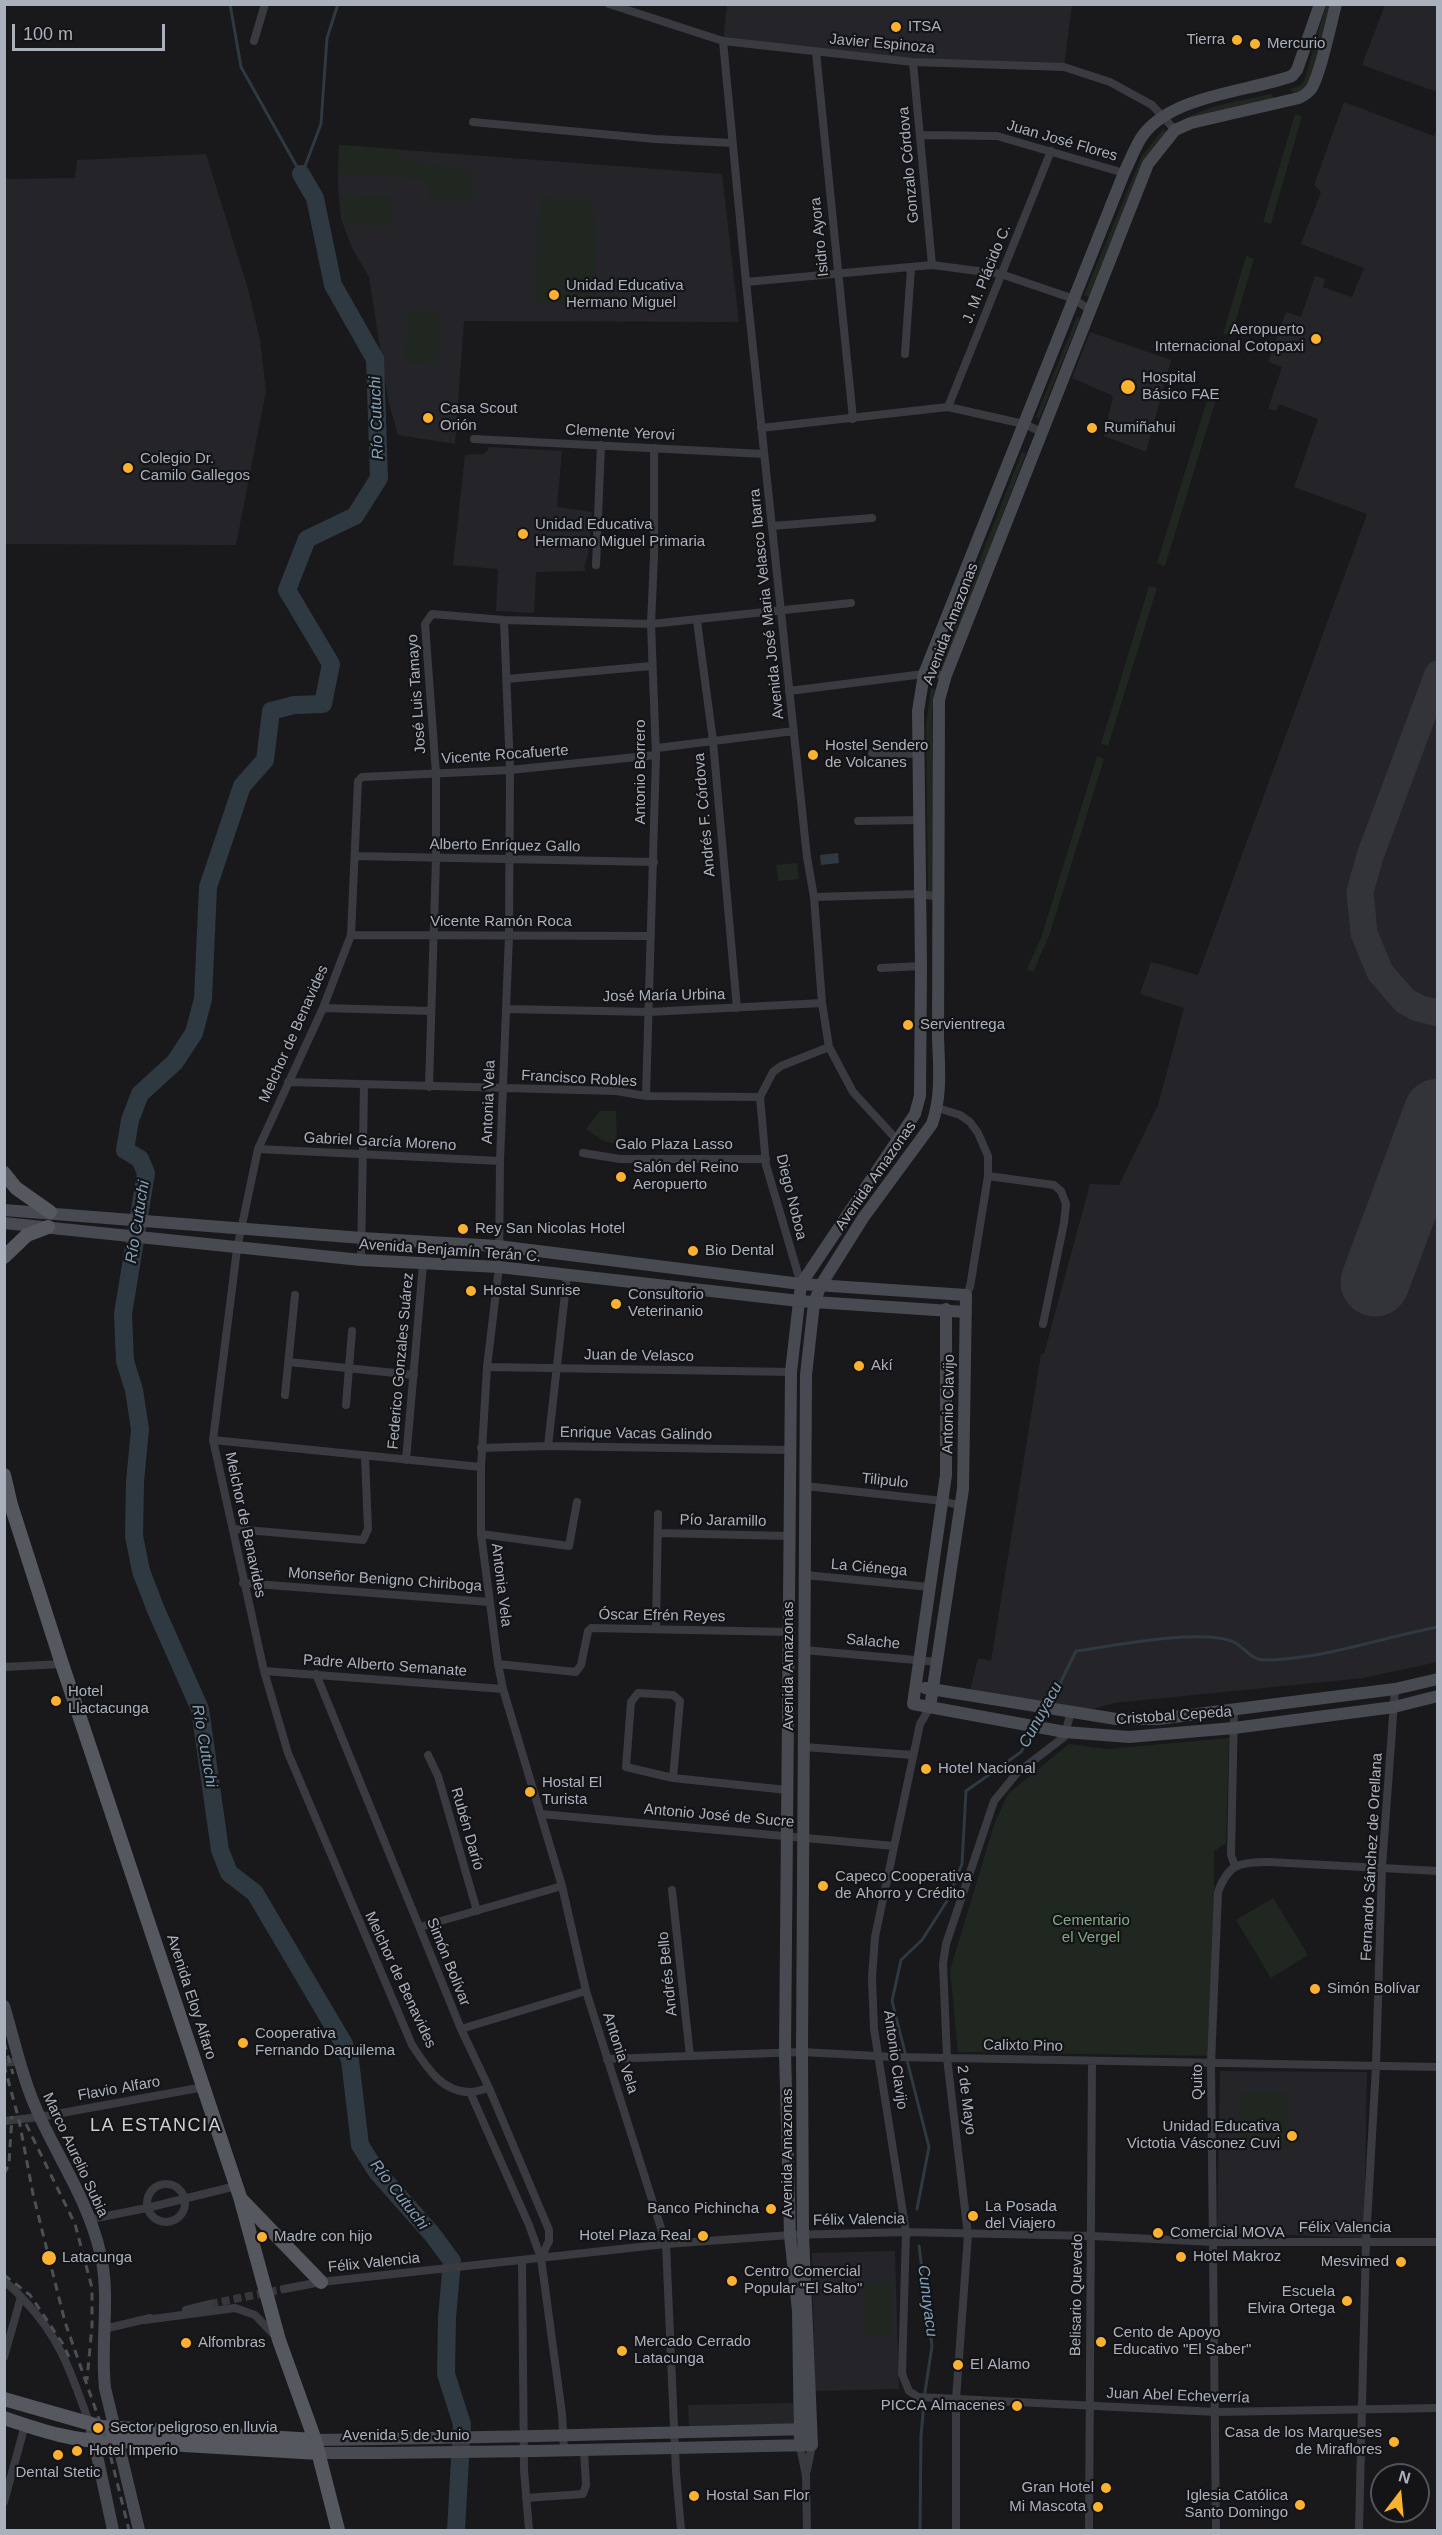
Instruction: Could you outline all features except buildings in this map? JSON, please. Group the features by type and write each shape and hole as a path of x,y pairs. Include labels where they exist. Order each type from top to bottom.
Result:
{"main road":[{"name":"Avenida Amazonas","path":"806,2445 798,2312 790,2235 785,2053 791,1372 801,1284 898,1141 915,1114 920,1096 921,894 918,711 924,674 1124,172 1142,136 1164,116 1181,107 1292,76 1297,70 1320,4"},
{"path":"1175,130 1191,123 1299,98 1311,89 1336,4"},
{"path":"1274,82 1282,102"},
{"name":"Avenida Amazonas","path":"805,2429 802,1837 806,1375 814,1303 821,1285 863,1218 932,1124 938,1108 940,1085 938,1036 939,700 946,675 1148,164 1175,130"},
{"path":"4,1173 49,1220 27,1235 4,1257"},
{"name":"Avenida Benjamín Terán C.","path":"4,1210 49,1220 63,1228 233,1248 361,1260 499,1267 814,1303 946,1309 966,1312"},
{"name":"Avenida Benjamín Terán C.","path":"4,1223 49,1220 67,1214 362,1238 498,1246 801,1284 966,1295"},
{"name":"Antonio Clavijo","path":"930,1707 963,1489 966,1295"},
{"name":"Antonio Clavijo","path":"913,1704 946,1475 946,1309"},
{"name":"Avenida Eloy Alfaro","path":"4,1475 11,1505 62,1664 238,2192 279,2340 317,2447 338,2530"},
{"name":"Cristobal Cepeda","path":"916,1686 1116,1719 1158,1719 1395,1689 1437,1679"},
{"name":"Cristobal Cepeda","path":"913,1704 1065,1732 1128,1737 1234,1728 1394,1707 1437,1696"},
{"name":"Marco Aurelio Subia","path":"4,2007 40,2117 78,2187 91,2219 104,2270 103,2376 139,2530"},
{"path":"238,2192 321,2282"},
{"name":"Avenida 5 de Junio","path":"4,2399 90,2425 382,2453 675,2450 806,2445"},
{"name":"Avenida 5 de Junio","path":"4,2418 25,2426 94,2442 317,2447 380,2439 805,2429"},
{"path":"90,2425 113,2530"}],"street":[{"path":"254,41 265,4"},
{"name":"Javier Espinoza","path":"609,4 723,41 913,62 1064,67 1110,81 1152,105 1175,130"},
{"name":"Avenida José Maria Velasco Ibarra","path":"723,41 780,612 807,856 814,897 822,1003 829,1047 853,1092 898,1141"},
{"name":"Isidro Ayora","path":"816,52 853,419"},
{"name":"Gonzalo Córdova","path":"913,62 932,265"},
{"path":"473,122 654,139 732,143"},
{"name":"Juan José Flores","path":"920,135 996,136 1124,172"},
{"name":"J. M. Plácido C.","path":"948,407 1051,151"},
{"path":"746,282 932,265 1001,274 1074,299 1090,310"},
{"path":"905,354 911,268"},
{"path":"761,428 948,407 1024,424 1042,432"},
{"name":"Clemente Yerovi","path":"474,439 764,454"},
{"path":"596,565 601,445"},
{"name":"Antonio Borrero","path":"646,1096 656,751 651,666 654,448"},
{"path":"772,526 872,518"},
{"name":"José Luis Tamayo","path":"429,1087 436,858 436,774 425,624 428,618 432,614 504,620 651,624 697,621 851,603"},
{"name":"Antonia Vela","path":"504,620 511,859 500,1161 499,1267 487,1367 481,1448 481,1534 503,1689 562,1886 586,1991 666,2244 674,2432 681,2530"},
{"name":"Andrés F. Córdova","path":"697,621 712,741 737,1008"},
{"path":"507,679 651,666"},
{"path":"789,691 924,674 946,675"},
{"name":"Vicente Rocafuerte","path":"358,781 362,777 510,771 794,731"},
{"path":"872,753 919,754"},
{"name":"Melchor de Benavides","path":"358,781 351,935 323,1008 258,1149 236,1228 213,1440 264,1671 288,1754 412,2045 435,2077 455,2089 470,2092"},
{"path":"858,821 920,820"},
{"name":"Alberto Enríquez Gallo","path":"355,856 654,862"},
{"path":"814,897 921,894 939,897"},
{"name":"Vicente Ramón Roca","path":"351,935 651,936"},
{"path":"880,968 921,966"},
{"name":"José María Urbina","path":"507,1009 649,1012 822,1003"},
{"path":"323,1008 431,1011"},
{"path":"760,1097 773,1072 781,1066 829,1047"},
{"name":"Francisco Robles","path":"288,1082 616,1091 646,1096 760,1097"},
{"path":"361,1260 364,1084"},
{"name":"Diego Noboa","path":"760,1097 766,1159 801,1284"},
{"name":"Antonio Clavijo","path":"938,1108 960,1115 970,1122 978,1133 988,1156 988,1176 970,1287 966,1295"},
{"name":"Gabriel García Moreno","path":"258,1149 500,1161"},
{"name":"Galo Plaza Lasso","path":"583,1153 620,1159 766,1159"},
{"path":"988,1176 1054,1185 1061,1191 1066,1204 1043,1324"},
{"name":"Federico Gonzales Suárez","path":"406,1460 423,1264"},
{"path":"548,1446 567,1276"},
{"path":"285,1395 295,1295"},
{"path":"346,1405 352,1331"},
{"path":"289,1362 414,1375"},
{"name":"Juan de Velasco","path":"487,1367 791,1372"},
{"path":"213,1440 481,1467"},
{"name":"Enrique Vacas Galindo","path":"481,1448 548,1446 790,1450"},
{"path":"234,1529 360,1541 366,1538 368,1529 365,1457"},
{"name":"Tilipulo","path":"805,1486 943,1501 961,1506"},
{"path":"481,1534 569,1546 577,1502"},
{"path":"656,1629 658,1514"},
{"name":"Pío Jaramillo","path":"658,1533 788,1536"},
{"name":"La Ciénega","path":"805,1575 930,1587"},
{"name":"Monseñor Benigno Chiriboga","path":"243,1583 489,1602"},
{"name":"Óscar Efrén Reyes","path":"498,1664 576,1672 581,1665 590,1629 788,1632"},
{"name":"Salache","path":"804,1650 938,1662"},
{"path":"4,1666 62,1664"},
{"name":"Padre Alberto Semanate","path":"264,1671 503,1689"},
{"name":"Simón Bolívar","path":"316,1674 461,2029 489,2088 549,2230 549,2241 541,2258"},
{"name":"Fernando Sánchez de Orellana","path":"1359,2530 1366,2241 1376,2066 1382,1867 1395,1689"},
{"path":"673,1778 680,1701 673,1695 638,1693 631,1702 626,1766 673,1778 787,1790"},
{"name":"Antonio Clavijo","path":"913,1704 920,1724"},
{"name":"Antonio Clavijo","path":"918,2397 909,2391 902,2374 906,2232 872,2003 875,1937 920,1724 930,1707"},
{"path":"1234,1711 1231,1855 1235,1866 1244,1863 1269,1862 1437,1871"},
{"name":"2 de Mayo","path":"956,2530 956,2399 968,2235 947,2058 943,1964 946,1944 994,1801 1008,1782 1061,1740 1071,1712"},
{"path":"804,1747 913,1755"},
{"name":"Rubén Darío","path":"428,1755 438,1776 477,1911"},
{"name":"Antonio José de Sucre","path":"541,1814 894,1846"},
{"name":"Quito","path":"1216,2530 1211,2064 1218,1892 1226,1875 1235,1866"},
{"path":"420,1927 562,1886"},
{"name":"Andrés Bello","path":"672,1890 690,2056"},
{"path":"461,2029 586,1991"},
{"name":"Calixto Pino","path":"607,2059 802,2052 895,2057 1437,2067"},
{"path":"4,2063 20,2061"},
{"name":"Belisario Quevedo","path":"1089,2530 1092,2061"},
{"name":"Flavio Alfaro","path":"4,2121 40,2117 204,2087"},
{"path":"489,2088 470,2092 529,2225 541,2258 564,2451"},
{"path":"160,2184 176,2186 185,2198 184,2210 176,2219 165,2223 153,2218 147,2208 148,2193 160,2184"},
{"path":"91,2219 185,2198 238,2192"},
{"name":"Félix Valencia","path":"284,2289 321,2282 552,2256 666,2244 790,2235 906,2232 1092,2236 1214,2242 1437,2242"},
{"path":"522,2260 524,2470 529,2530"},
{"path":"4,2282 45,2322 67,2361 90,2425"},
{"path":"4,2357 21,2297"},
{"path":"104,2329 210,2304"},
{"path":"145,2320 235,2308 255,2315 279,2340"},
{"name":"Juan Abel Echeverría","path":"918,2397 1216,2412 1437,2408"},
{"path":"4,2502 25,2426"},
{"name":"Avenida Amazonas","path":"806,2445 807,2530"},
{"path":"526,2498 583,2494 586,2485 584,2451"}],"shaded area":[{"name":"ITSA","path":"727,5 1072,5 1064,67 913,62 723,41"},
{"path":"1385,5 1437,5 1437,92 1362,65"},
{"name":"Aeropuerto Internacional Cotopaxi","path":"1344,102 1434,136 1437,129 1437,1662 1364,1678 1114,1703 1094,1709 1043,1704 970,1691 978,1658 991,1661 1041,1354 1044,1354 1090,1184 1119,1185 1158,1105 1184,1008 1140,994 1151,962 1198,975 1367,514 1294,487 1318,419 1279,404 1276,411 1268,409 1282,367 1268,362 1286,312 1301,317 1315,276 1325,279 1323,287 1352,297 1364,268 1301,244 1321,192 1314,185"},
{"name":"Unidad Educativa Hermano Miguel","path":"339,145 722,174 739,322 464,321 455,444 398,435 388,400 369,277 352,248 341,219 338,185"},
{"path":"206,154 248,289 260,340 266,391 236,545 5,544 5,179 75,178 77,160"},
{"name":"Hospital Básico FAE","path":"1090,332 1171,360 1146,452 1104,436 1113,396 1072,378"},
{"name":"Unidad Educativa Hermano Miguel Primaria","path":"490,447 562,451 557,507 592,512 588,555 584,567 586,571 536,572 534,613 496,611 498,569 453,565 465,455 484,454"},
{"path":"838,853 839,863 821,865 820,855"},
{"name":"Unidad Educativa Victotia Vásconez Cuvi","path":"1220,2071 1367,2072 1364,2238 1217,2232"},
{"path":"895,2251 899,2389 815,2391 812,2253"},
{"path":"793,2403 793,2424 689,2426 688,2405"}],"green space":[{"path":"1326,5 1332,5 1311,79 1306,88 1294,94 1290,89 1301,85 1305,79"},
{"path":"1271,94 1275,99 1179,122 1200,111"},
{"path":"1295,114 1302,116 1271,224 1263,222"},
{"path":"1163,129 1167,133 1145,159 1090,297 1084,295 1142,156"},
{"path":"339,145 397,149 397,158 470,171 471,183 477,194 471,196 471,199 429,201 428,179 338,174"},
{"path":"340,195 390,197 391,227 344,224"},
{"path":"540,196 593,203 598,306 535,304"},
{"path":"1246,256 1254,259 1231,336 1223,334"},
{"path":"408,313 440,314 437,366 405,362"},
{"path":"1077,317 1080,318 1039,419 1036,417"},
{"path":"1208,397 1216,399 1165,566 1157,563"},
{"path":"1022,452 1026,453 943,671 937,668"},
{"path":"1149,586 1157,588 1108,746 1101,744"},
{"path":"931,688 935,690 932,716 936,894 928,894 926,725"},
{"path":"1097,756 1104,759 1049,936 1033,972 1027,969 1042,935"},
{"path":"797,863 799,879 778,881 776,865"},
{"path":"600,1111 616,1111 617,1144 603,1141 586,1129"},
{"name":"Cementario el Vergel","path":"1229,1738 1226,1843 1214,1851 1214,2056 958,2052 950,1970 994,1825 1008,1794 1069,1744 1108,1749"},
{"path":"1273,1898 1308,1955 1271,1978 1236,1920"},
{"path":"1241,2092 1288,2092 1289,2147 1241,2146"},
{"path":"864,2282 891,2282 891,2336 864,2336"}],"waterway":[{"name":"Río Cutuchi","path":"230,4 241,67 301,174"},
{"path":"302,174 321,124 327,38 338,4"},
{"name":"Río Cutuchi","path":"301,174 315,198 333,285 375,359 379,478 355,516 307,539 287,590 331,664 323,704 294,705 271,711 265,760 242,786 208,887 203,999 194,1033 175,1062 140,1094 130,1120 125,1150 140,1159 146,1173 123,1314 125,1361 134,1390 140,1429 135,1482 134,1536 141,1571 200,1709 220,1850 229,1873 255,1893 344,2044 350,2060 360,2145 377,2172 432,2234 452,2261 447,2318 446,2374 462,2424 456,2530"},
{"name":"Cunuyacu","path":"1049,1706 1076,1651 1155,1640 1198,1637 1231,1641 1258,1659 1284,1659 1328,1652 1438,1627"},
{"name":"Cunuyacu","path":"1038,1724 1045,1711"},
{"name":"Cunuyacu","path":"917,2209 929,2147 892,2001 901,1960 922,1940 947,1901 962,1864 966,1791 1021,1752 1035,1729"},
{"name":"Cunuyacu","path":"919,2246 932,2346 925,2392"},
{"name":"Cunuyacu","path":"920,2530 921,2436 924,2403"}],"taxiway":[{"path":"1438,674 1370,856 1360,892 1364,933 1380,972 1405,1001 1418,1008 1438,1013"}],"runway":[{"path":"1375,1282 1438,1113"}],"tunnel":[{"path":"210,2304 284,2289"}],"railway":[{"path":"4,2042 13,2074"},
{"path":"4,2065 19,2120 33,2194 65,2322 107,2442 129,2530"},
{"path":"4,2174 9,2164 12,2116"},
{"path":"26,2124 75,2224 92,2288 92,2326 87,2380"},
{"path":"4,2275 30,2295 63,2344 70,2359"}],"place":[{"name":"ITSA","path":"896,27"},
{"name":"Tierra","path":"1237,40"},
{"name":"Mercurio","path":"1255,44"},
{"name":"Unidad Educativa Hermano Miguel","path":"554,295"},
{"name":"Aeropuerto Internacional Cotopaxi","path":"1316,339"},
{"name":"Hospital Básico FAE","path":"1128,387"},
{"name":"Casa Scout Orión","path":"428,418"},
{"name":"Rumiñahui","path":"1092,428"},
{"name":"Colegio Dr. Camilo Gallegos","path":"128,468"},
{"name":"Unidad Educativa Hermano Miguel Primaria","path":"523,534"},
{"name":"Hostel Sendero de Volcanes","path":"813,755"},
{"name":"Servientrega","path":"908,1025"},
{"name":"Salón del Reino Aeropuerto","path":"621,1177"},
{"name":"Rey San Nicolas Hotel","path":"463,1229"},
{"name":"Bio Dental","path":"693,1251"},
{"name":"Hostal Sunrise","path":"471,1291"},
{"name":"Consultorio Veterinanio","path":"616,1304"},
{"name":"Akí","path":"859,1366"},
{"name":"Hotel Llactacunga","path":"56,1701"},
{"name":"Hotel Nacional","path":"926,1769"},
{"name":"Hostal El Turista","path":"530,1792"},
{"name":"Capeco Cooperativa de Ahorro y Crédito","path":"823,1886"},
{"name":"Simón Bolívar","path":"1315,1989"},
{"name":"Cooperativa Fernando Daquilema","path":"243,2043"},
{"name":"Unidad Educativa Victotia Vásconez Cuvi","path":"1292,2136"},
{"name":"Banco Pichincha","path":"771,2209"},
{"name":"La Posada del Viajero","path":"973,2216"},
{"name":"Comercial MOVA","path":"1158,2233"},
{"name":"Hotel Plaza Real","path":"703,2236"},
{"name":"Madre con hijo","path":"262,2237"},
{"name":"Hotel Makroz","path":"1181,2257"},
{"name":"Latacunga","path":"49,2258"},
{"name":"Mesvimed","path":"1401,2262"},
{"name":"Centro Comercial Popular \"El Salto\"","path":"732,2281"},
{"name":"Escuela Elvira Ortega","path":"1347,2301"},
{"name":"Cento de Apoyo Educativo \"El Saber\"","path":"1101,2342"},
{"name":"Alfombras","path":"186,2343"},
{"name":"Mercado Cerrado Latacunga","path":"622,2351"},
{"name":"El Alamo","path":"958,2365"},
{"name":"PICCA Almacenes","path":"1017,2406"},
{"name":"Sector peligroso en lluvia","path":"98,2428"},
{"name":"Casa de los Marqueses de Miraflores","path":"1394,2442"},
{"name":"Hotel Imperio","path":"77,2451"},
{"name":"Dental Stetic","path":"58,2455"},
{"name":"Gran Hotel","path":"1106,2488"},
{"name":"Hostal San Flor","path":"694,2496"},
{"name":"Iglesia Católica Santo Domingo","path":"1300,2505"},
{"name":"Mi Mascota","path":"1098,2507"}],"district":[{"name":"LA ESTANCIA","path":"156,2126"}]}
